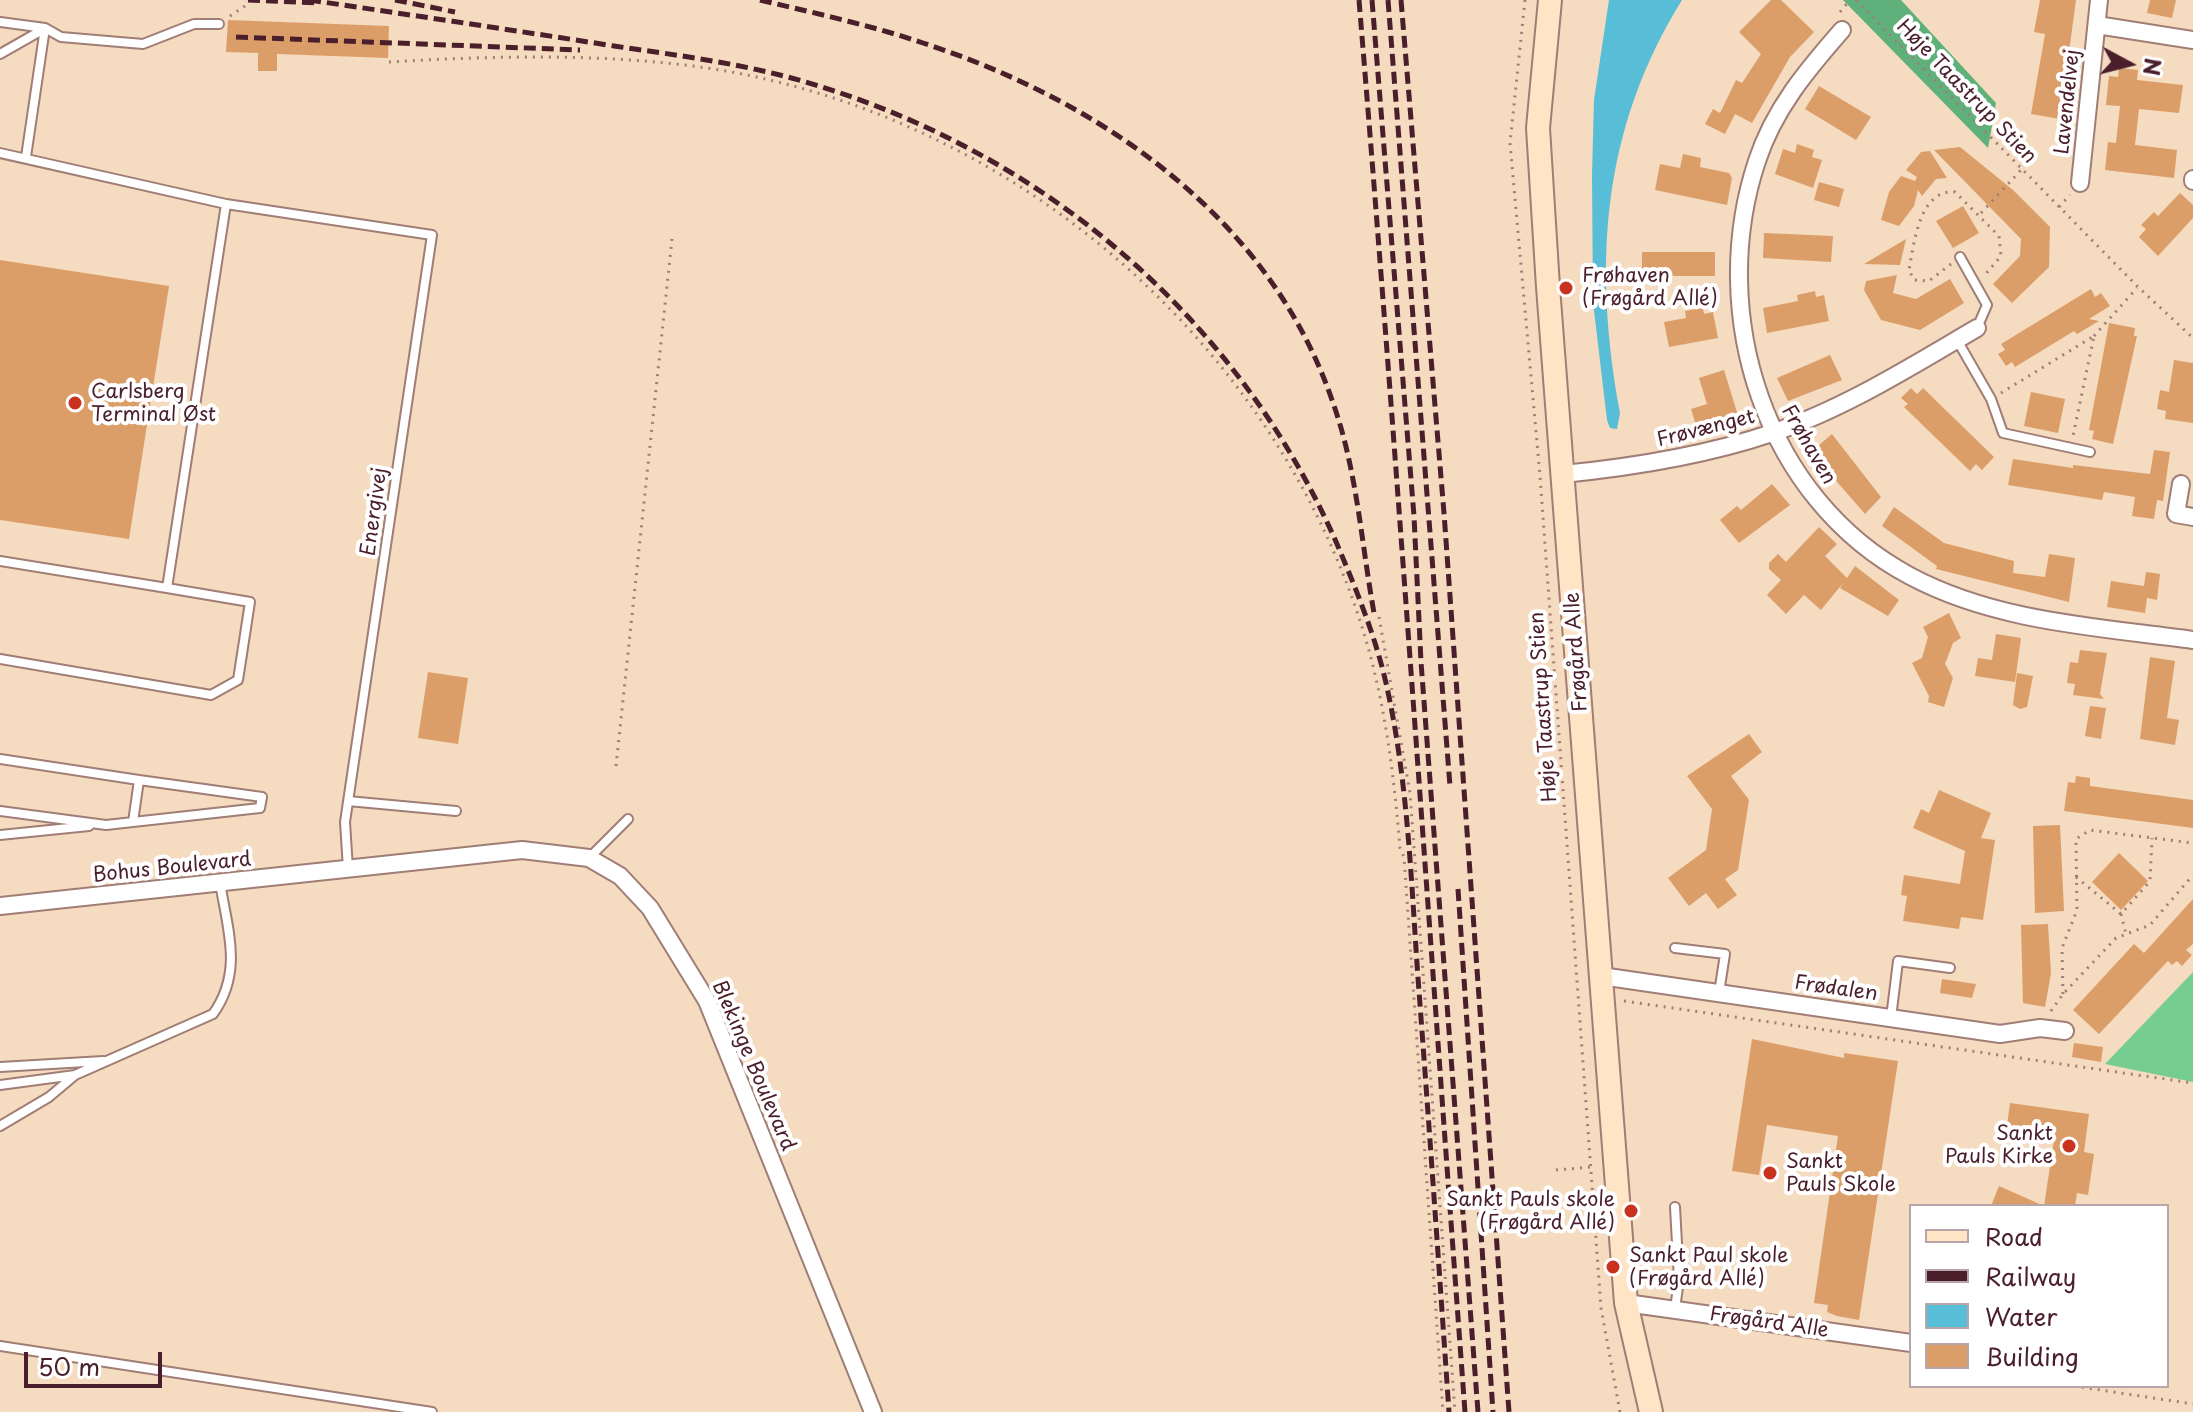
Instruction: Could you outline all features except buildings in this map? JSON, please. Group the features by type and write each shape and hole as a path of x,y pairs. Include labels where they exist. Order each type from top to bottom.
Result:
{"street":[{"name":"Frøgård Alle","path":"1550,0 1540,79 1538,128 1626,1303 1651,1412"},
{"name":"Lavendelvej","path":"2080,183 2099,0"},
{"name":"Lavendelvej","path":"2097,25 2193,40"},
{"name":"Frøhaven","path":"1842,30 1785,101 1757,160 1747,197 1741,238 1739,306 1749,369 1773,433 1818,501 1862,544 1908,575 1940,591 2011,613 2193,640"},
{"name":"Frøvænget","path":"1563,474 1633,467 1773,433 1838,405 1977,328"},
{"path":"2181,484 2176,514 2193,517"},
{"name":"Blekinge Boulevard","path":"348,869 522,850 589,858 620,876 650,908 707,1001 873,1412"},
{"name":"Bohus Boulevard","path":"0,906 348,869"},
{"name":"Frødalen","path":"1602,987 1719,993 2000,1034 2040,1028 2065,1031"},
{"name":"Frøgård Alle","path":"1626,1303 1909,1343"}],"lane":[{"path":"0,22 45,28 61,37 143,44 194,24 219,24"},
{"path":"0,54 45,28"},
{"path":"26,157 45,28"},
{"path":"0,153 226,204 167,588"},
{"name":"Energivej","path":"226,204 432,235 345,822 348,869"},
{"path":"1960,257 1987,305 1977,328"},
{"path":"1957,340 1991,399 2003,433 2090,452"},
{"path":"0,561 250,602 238,680 211,695 0,659"},
{"path":"0,759 262,797 260,808 0,835"},
{"path":"133,822 139,780"},
{"path":"348,801 456,811"},
{"path":"0,811 106,825"},
{"path":"589,858 628,819"},
{"path":"0,1085 75,1075 213,1014 224,998 233,966 220,883"},
{"path":"1675,948 1725,954 1719,993"},
{"path":"1891,1018 1898,961 1950,968"},
{"path":"0,1067 112,1061"},
{"path":"0,1126 49,1097 75,1075"},
{"path":"1675,1207 1679,1280 1675,1310"},
{"path":"0,1346 432,1412"}],"path":[{"path":"219,24 245,6 245,0"},
{"name":"Høje Taastrup Stien","path":"1525,0 1510,143 1540,476 1601,1308 1620,1412"},
{"name":"Høje Taastrup Stien","path":"1856,0 2138,287 2193,338"},
{"path":"389,62 471,57 672,65 751,76 874,112 933,136 1048,204 1140,279 1226,371 1268,429 1325,534 1365,638 1379,691 1389,743 1400,848 1404,857 1443,1412"},
{"path":"1980,214 2022,169"},
{"path":"1960,257 1929,281 1911,277 1909,270 1926,207 1939,194 1955,192 1980,214 2002,245 2001,256 1976,285"},
{"path":"616,766 672,239"},
{"path":"1991,399 2094,336 2138,287"},
{"path":"2071,448 2094,336"},
{"path":"1379,617 1410,793 1455,1412"},
{"path":"2193,843 2090,830 2076,839 2077,910 2062,948 2063,994 2116,938 2150,925 2193,875"},
{"path":"2121,914 2150,881 2152,838"},
{"path":"2076,877 2121,914 2126,934"},
{"path":"1602,987 2193,1083"},
{"path":"1556,1170 1591,1167"},
{"path":"2087,1388 2193,1404"}],"green space":[{"path":"1843,0 1901,0 1996,103 1988,148"},
{"path":"2193,972 2193,1082 2105,1064"}],"water":[{"path":"1609,0 1682,0 1655,49 1634,99 1610,200 1606,252 1607,305 1620,413 1617,429 1610,428 1607,420 1593,302 1594,100"}],"railway":[{"path":"248,0 320,3"},
{"path":"309,0 744,67 822,87 906,118 985,158 1060,205 1129,259 1192,321 1248,389 1296,464 1337,544 1358,595 1386,683 1399,756 1411,867 1449,1412"},
{"path":"395,0 455,12"},
{"path":"760,0 862,25 989,67 1053,98 1114,133 1171,175 1222,222 1267,275 1304,334 1332,400 1353,479 1374,613"},
{"path":"1359,0 1465,1412"},
{"path":"1372,0 1414,516 1421,662 1478,1412"},
{"path":"1388,0 1450,786"},
{"path":"1401,0 1444,513 1509,1412"},
{"path":"236,37 580,50"},
{"path":"1458,889 1493,1412"}],"place":[{"name":"Frøhaven (Frøgård Allé)","path":"1566,288"},
{"name":"Carlsberg Terminal Øst","path":"75,403"},
{"name":"Sankt Pauls Kirke","path":"2069,1146"},
{"name":"Sankt Pauls Skole","path":"1770,1173"},
{"name":"Sankt Pauls skole (Frøgård Allé)","path":"1631,1211"},
{"name":"Sankt Paul skole (Frøgård Allé)","path":"1613,1267"}]}
